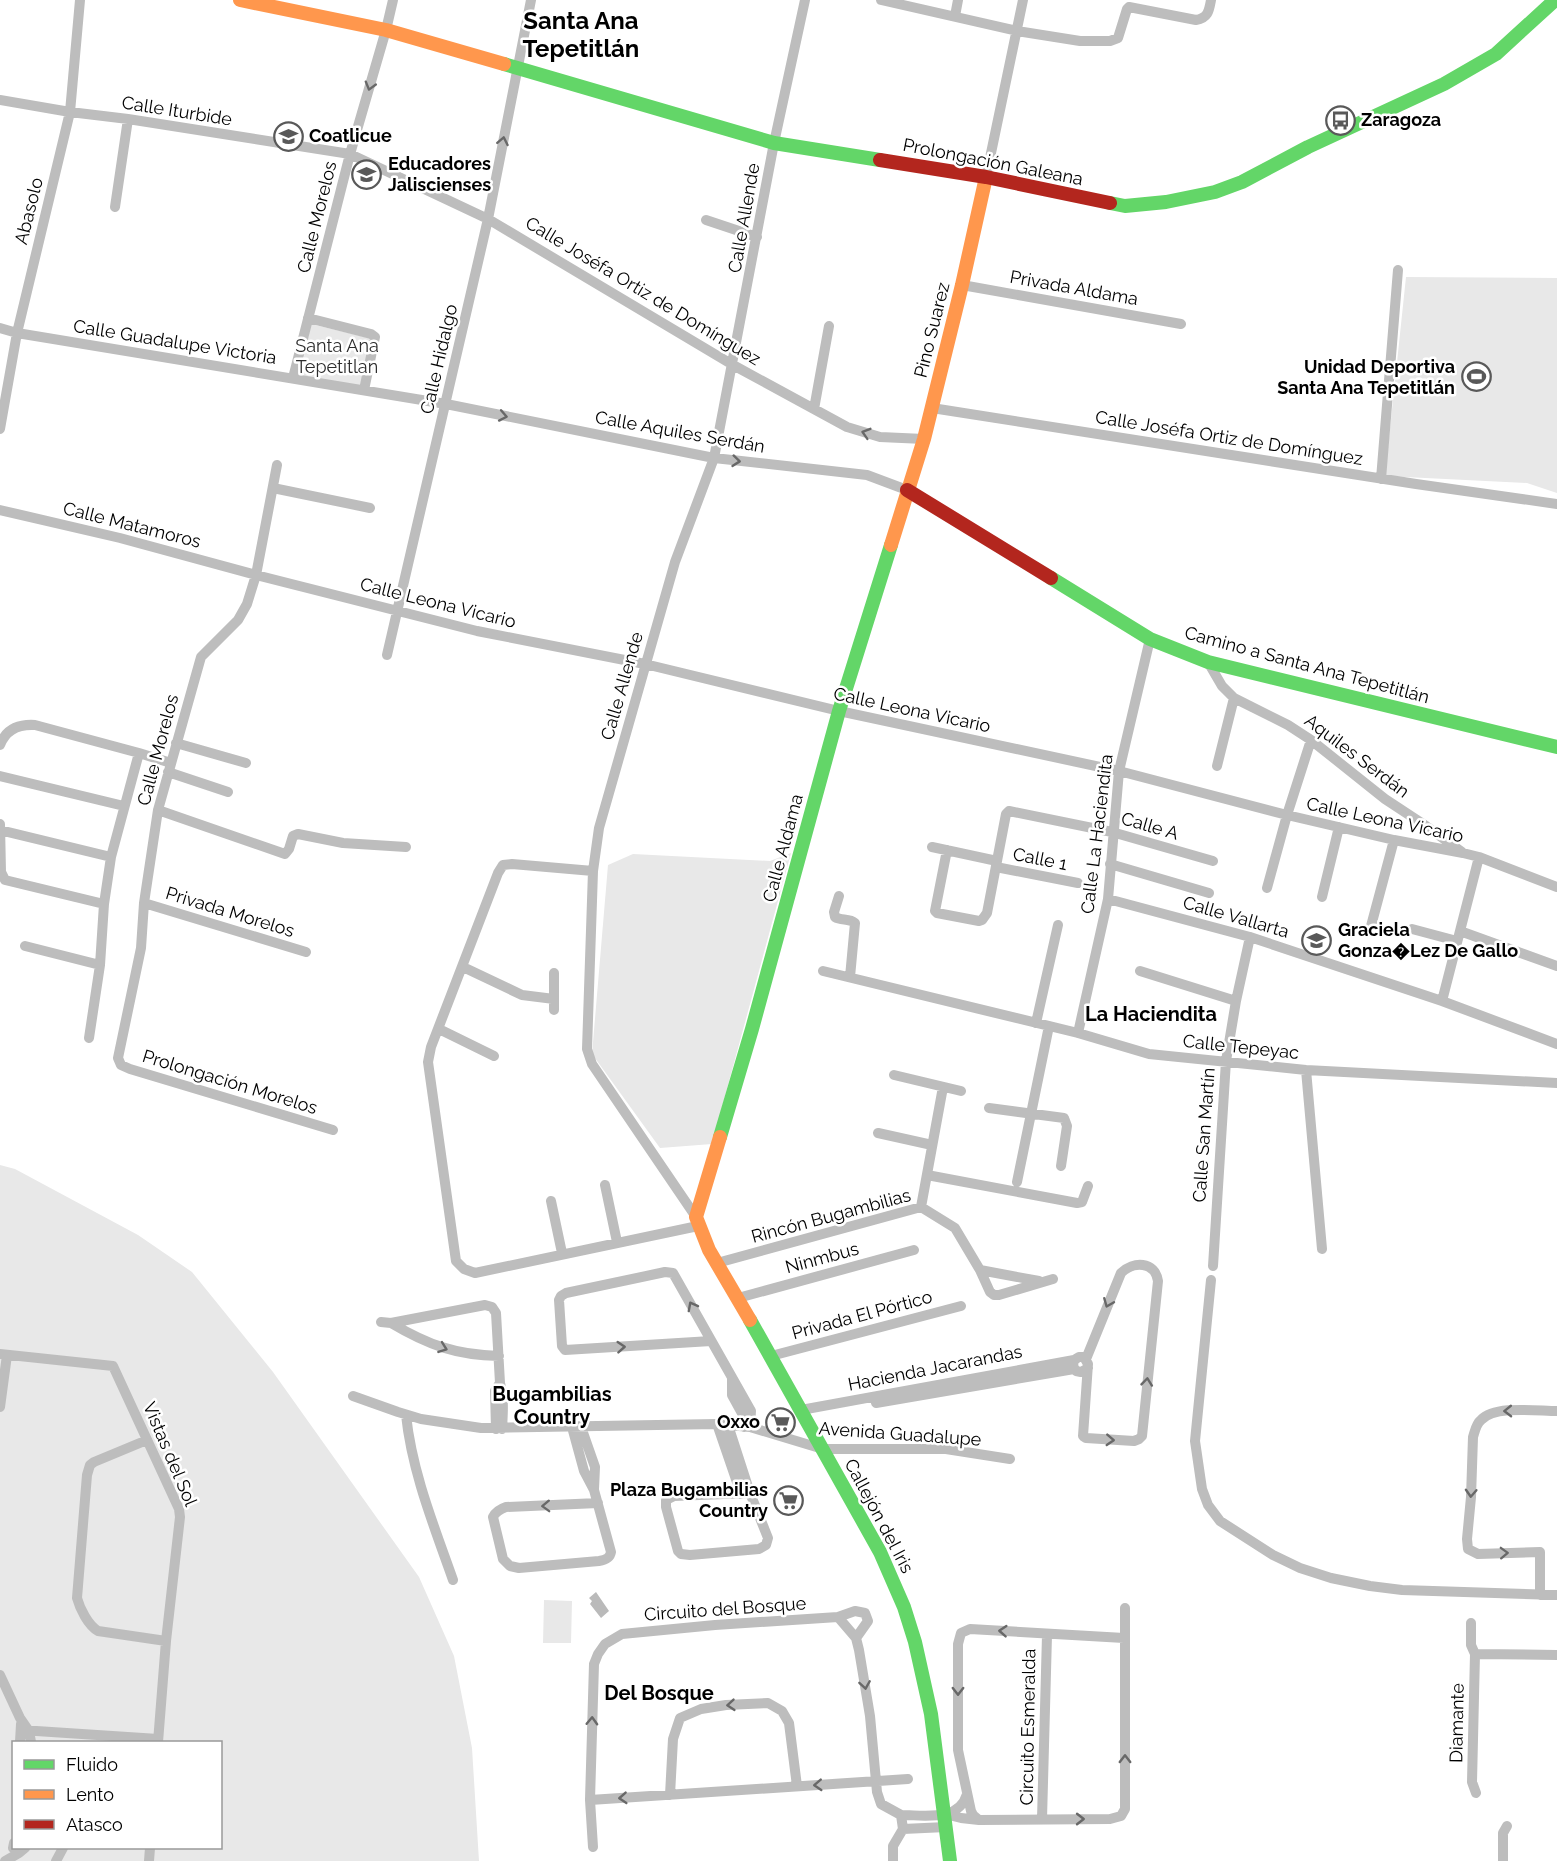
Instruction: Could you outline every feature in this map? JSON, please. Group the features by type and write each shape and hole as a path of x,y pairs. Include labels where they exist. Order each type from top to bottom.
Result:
{"street":[{"name":"Abasolo","path":"0,429 17,333 70,112 80,0"},
{"name":"Prolongación Galeana","path":"240,0 386,30 774,143 986,177 1125,206 1166,202 1215,192 1242,182 1308,147 1444,84 1496,54 1555,0"},
{"name":"Calle Morelos","path":"293,378 350,154 393,0"},
{"name":"Calle Hidalgo","path":"387,655 488,219 531,0"},
{"name":"Calle Allende","path":"697,1222 588,1056 593,871 599,828 645,664 675,562 714,458 758,237 774,143 805,0"},
{"path":"881,0 1017,31 1077,40 1115,40 1120,35 1129,7 1196,20 1205,18 1211,0"},
{"path":"955,16 958,0"},
{"path":"986,177 1023,0"},
{"name":"Calle Iturbide","path":"0,100 350,154"},
{"path":"115,207 128,119"},
{"name":"Calle Joséfa Ortiz de Domínguez","path":"350,154 488,219 733,365 847,427 880,437 924,439"},
{"name":"Pino Suarez","path":"907,490 932,408 986,177"},
{"path":"706,220 758,237"},
{"path":"1381,479 1398,270"},
{"name":"Privada Aldama","path":"962,285 1181,324"},
{"path":"308,318 375,337 363,390"},
{"path":"814,409 829,326"},
{"name":"Calle Guadalupe Victoria","path":"0,328 17,333 446,404"},
{"name":"Calle Aquiles Serdán","path":"446,404 714,458 867,475 907,490"},
{"name":"Calle Joséfa Ortiz de Domínguez","path":"932,408 1381,479 1557,504"},
{"name":"Calle Morelos","path":"119,1062 118,1054 141,948 144,903 158,810 201,657 241,617 247,604 256,575 277,465"},
{"path":"273,488 370,508"},
{"name":"Camino a Santa Ana Tepetitlán","path":"907,490 1150,639 1208,662 1557,747"},
{"name":"Calle Aldama","path":"697,1222 839,711 907,490"},
{"name":"Calle Matamoros","path":"0,510 120,538 256,575"},
{"name":"Calle Leona Vicario","path":"256,575 477,631 645,664 839,711 1119,771 1394,840 1463,853 1557,887"},
{"name":"Calle La Haciendita","path":"1078,1033 1108,899 1119,771 1150,639"},
{"name":"Aquiles Serdán","path":"1208,662 1222,686 1234,698 1288,725 1311,740 1385,799 1463,853"},
{"path":"1217,766 1234,698"},
{"path":"0,745 7,733 15,727 24,724 35,725 139,753 228,792"},
{"path":"1267,888 1311,740"},
{"path":"176,744 246,763"},
{"path":"89,1038 100,965 104,904 111,857 139,753"},
{"path":"0,776 124,807"},
{"path":"158,810 285,854 293,836 298,834 343,843 406,847"},
{"name":"Calle A","path":"997,864 1007,812 1012,811 1112,832 1213,861"},
{"path":"0,824 1,872 5,880 104,904"},
{"path":"1322,897 1340,827"},
{"path":"0,830 111,857"},
{"path":"1371,926 1394,840"},
{"name":"Calle 1","path":"932,847 1078,883"},
{"path":"947,850 935,911 937,913 975,921 982,920 987,913 997,864"},
{"path":"1442,1002 1479,857"},
{"path":"593,871 512,864 503,866 498,873 431,1047 428,1062 456,1261 464,1269 475,1273 697,1222"},
{"path":"1110,864 1209,893"},
{"path":"839,896 834,912 835,917 855,923 850,977"},
{"name":"Calle Vallarta","path":"1108,899 1250,937 1442,1002 1557,1044"},
{"name":"Privada Morelos","path":"144,903 306,952"},
{"path":"1036,1023 1058,925"},
{"path":"1412,929 1458,936 1557,966"},
{"name":"Calle San Martín","path":"1213,1266 1226,1061 1250,937"},
{"path":"25,946 100,965"},
{"path":"463,967 522,995 554,1005 554,973"},
{"name":"Calle Tepeyac","path":"823,971 1078,1033 1149,1054 1306,1070 1557,1083"},
{"path":"1140,971 1236,1002"},
{"path":"1017,1182 1049,1026"},
{"path":"438,1029 494,1056"},
{"name":"Prolongación Morelos","path":"119,1062 130,1069 333,1130"},
{"path":"1306,1070 1322,1249"},
{"path":"894,1076 961,1091"},
{"path":"921,1208 943,1087"},
{"path":"989,1108 1066,1120 1068,1126 1061,1166"},
{"path":"878,1133 932,1145"},
{"path":"927,1174 1077,1203 1084,1199 1088,1186"},
{"path":"605,1185 617,1242"},
{"path":"551,1201 562,1253"},
{"name":"Rincón Bugambilias","path":"717,1263 921,1208 955,1228 993,1295 1053,1279"},
{"name":"Callejón del Iris","path":"697,1222 717,1263 890,1571 909,1618 923,1670 935,1730 950,1861"},
{"name":"Ninmbus","path":"738,1298 914,1250"},
{"path":"1137,1264 1150,1267 1158,1281 1142,1436 1139,1439 1086,1438 1083,1436 1087,1363 1121,1273 1137,1264"},
{"path":"980,1270 1040,1282"},
{"path":"711,1341 565,1350 562,1346 559,1300 566,1293 671,1272 675,1275 732,1379 732,1395 747,1427"},
{"path":"1211,1280 1195,1441 1202,1489 1213,1511 1225,1524 1274,1555 1300,1568 1332,1578 1370,1586 1427,1592 1557,1595"},
{"path":"499,1356 473,1356 446,1349 386,1323 490,1305 495,1313 499,1356 500,1383 504,1410 499,1429"},
{"name":"Privada El Pórtico","path":"771,1356 960,1306"},
{"path":"0,1407 4,1354"},
{"name":"Vistas del Sol","path":"4,1354 113,1366 180,1514 158,1741"},
{"name":"Hacienda Jacarandas","path":"803,1413 1074,1364 1081,1372 1087,1363"},
{"name":"Avenida Guadalupe","path":"353,1396 406,1415 441,1423 499,1429 722,1424 747,1427 823,1449 946,1449 1010,1459"},
{"path":"1540,1595 1540,1552 1478,1554 1468,1549 1473,1437 1481,1420 1489,1414 1499,1411 1557,1411"},
{"path":"406,1415 408,1437 416,1471 453,1580"},
{"path":"722,1424 745,1493 768,1538 766,1545 759,1549 681,1554 676,1547 666,1500 674,1496 745,1493"},
{"path":"576,1427 584,1471 594,1490 598,1503 611,1552 608,1559 519,1568 510,1566 504,1559 494,1517 500,1509 598,1503"},
{"path":"147,1440 99,1459 88,1470 76,1598 95,1630 166,1641"},
{"name":"Circuito Esmeralda","path":"903,1829 960,1818 979,1820 1110,1819 1124,1813 1125,1608"},
{"name":"Circuito del Bosque","path":"593,1847 590,1800 594,1664 605,1644 622,1634 838,1617 855,1611 865,1613 868,1621 856,1638"},
{"path":"838,1617 856,1638 859,1650 870,1716 877,1792 881,1804 901,1815 945,1820 959,1808 967,1794"},
{"name":"Diamante","path":"1472,1623 1471,1645 1475,1654 1472,1782 1476,1793"},
{"name":"Circuito Esmeralda","path":"979,1820 971,1811 958,1750 958,1644 961,1633 970,1629 1124,1638"},
{"name":"Circuito Esmeralda","path":"1042,1820 1047,1635"},
{"path":"1475,1654 1557,1655"},
{"path":"0,1675 30,1741"},
{"path":"670,1795 673,1739 680,1719 701,1709 726,1705 768,1703 782,1711 789,1723 797,1786"},
{"path":"25,1731 158,1741"},
{"path":"21,1741 25,1731"},
{"path":"590,1800 908,1779"},
{"path":"893,1861 893,1846 903,1829 901,1815"},
{"path":"1503,1861 1503,1833 1507,1826"},
{"path":"0,1856 16,1849"},
{"path":"5,1861 17,1849"}],"green space":[{"name":"Unidad Deportiva Santa Ana Tepetitlán","path":"1406,277 1557,278 1557,493 1527,483 1385,476"},
{"name":"Santa Ana Tepetitlan","path":"311,324 373,339 362,387 300,375"},
{"path":"791,853 712,1144 660,1148 592,1054 608,865 633,854 770,861"},
{"path":"0,1165 15,1169 138,1235 192,1272 273,1372 419,1577 454,1656 472,1748 479,1861 0,1861"},
{"path":"544,1600 572,1601 571,1643 543,1643"}],"shaded area":[{"path":"596,1592 609,1611 601,1618 590,1604 592,1601 589,1598"}],"traffic: fast":[{"path":"1110,203 1125,206 1166,202 1215,192 1242,182 1308,147 1444,84 1496,54 1555,0"},
{"path":"504,64 774,143 880,160"},
{"path":"720,1137 839,711 891,545"},
{"path":"1051,578 1150,639 1208,662 1557,747"},
{"path":"750,1320 880,1552 904,1607 915,1642 931,1714 950,1861"}],"traffic: slow":[{"path":"240,0 386,30 504,64"},
{"path":"891,545 924,439 986,177"},
{"path":"720,1137 696,1217 709,1250 750,1320"}],"traffic: jam":[{"path":"880,160 986,177 1110,203"},
{"path":"907,490 1051,578"}],"place":[{"name":"Zaragoza","path":"1340,120"},
{"name":"Coatlicue","path":"288,136"},
{"name":"Educadores Jaliscienses","path":"367,174"},
{"name":"Unidad Deportiva Santa Ana Tepetitlán","path":"1476,377"},
{"name":"Graciela Gonza�Lez De Gallo","path":"1317,940"},
{"name":"Oxxo","path":"781,1422"},
{"name":"Plaza Bugambilias Country","path":"789,1500"}],"district":[{"name":"Santa Ana Tepetitlán","path":"581,35"},
{"name":"La Haciendita","path":"1151,1014"},
{"name":"Bugambilias Country","path":"552,1406"},
{"name":"Del Bosque","path":"659,1693"}]}
